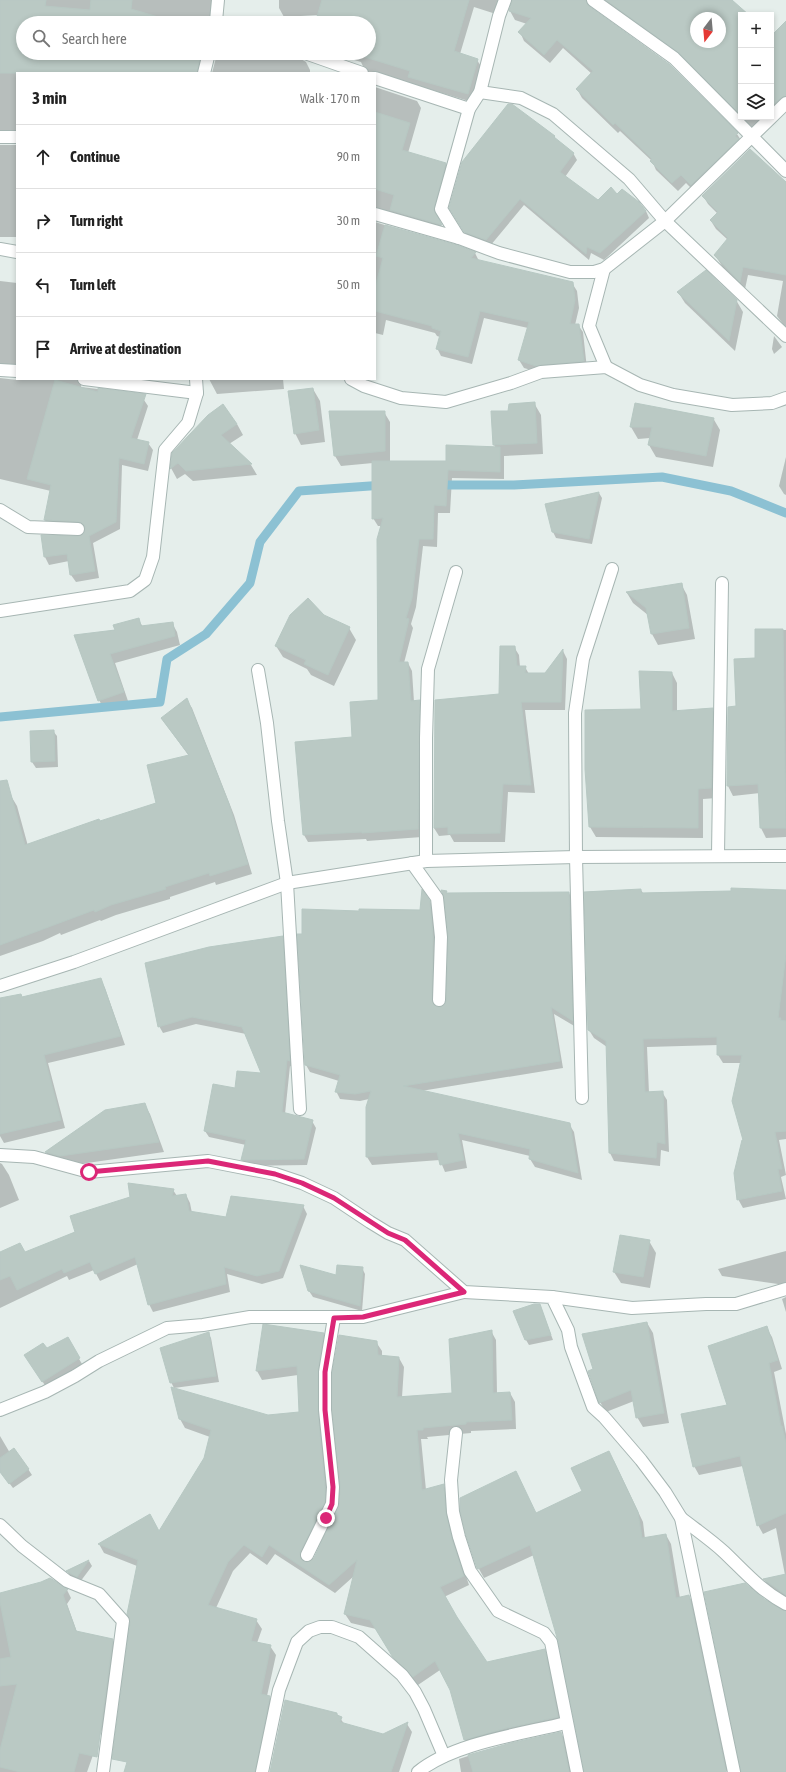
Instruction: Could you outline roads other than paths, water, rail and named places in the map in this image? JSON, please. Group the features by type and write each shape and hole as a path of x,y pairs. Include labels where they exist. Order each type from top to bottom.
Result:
{"street":[{"path":"218,0 218,16"},
{"path":"460,238 441,209 469,109 480,92 499,16 505,0"},
{"path":"593,0 674,58 786,170"},
{"path":"204,72 207,60"},
{"path":"325,60 359,72"},
{"path":"376,78 469,109"},
{"path":"480,92 522,98 553,114 629,179 665,221 786,336"},
{"path":"376,214 460,238 499,253 570,272 594,272 604,269 665,221 786,103"},
{"path":"0,137 16,137"},
{"path":"0,249 16,252"},
{"path":"604,269 589,326 606,367"},
{"path":"353,380 364,386 402,398 446,402 511,384 541,372 606,367 640,385 672,395 732,405 772,403 786,398"},
{"path":"0,370 16,371"},
{"path":"92,380 198,393"},
{"path":"0,611 130,591 145,580 153,557 165,450 188,423 198,393 196,380"},
{"path":"0,510 28,527 78,529"},
{"path":"582,1098 576,857 575,713 583,659 612,569"},
{"path":"426,861 426,738 428,669 456,572"},
{"path":"718,855 722,583"},
{"path":"258,670 267,723 278,821 287,883 300,1109"},
{"path":"0,986 74,962 287,883 426,861 718,855 786,856"},
{"path":"412,863 437,898 441,937 439,1000"},
{"path":"0,1155 34,1157 89,1172 208,1161 275,1174 302,1183 334,1198 376,1226 405,1240 464,1292"},
{"path":"0,1410 45,1392 99,1361 167,1328 203,1325 250,1317 363,1317 464,1292 552,1296 632,1308 736,1304 786,1289"},
{"path":"552,1296 568,1330 571,1348 593,1407 604,1417 641,1460 665,1492 681,1518 734,1772"},
{"path":"307,1555 332,1504 333,1487 325,1410 325,1372 334,1318"},
{"path":"456,1433 451,1480 453,1512 470,1571 498,1611 544,1634 551,1642 566,1724 577,1772"},
{"path":"681,1518 724,1552 748,1576 775,1598 786,1604"},
{"path":"0,1525 22,1546 67,1581 99,1594 123,1621 103,1772"},
{"path":"262,1772 279,1690 297,1642 309,1631 320,1627 332,1627 359,1637 402,1675 415,1692 424,1709 444,1756"},
{"path":"418,1772 444,1756 484,1743 566,1724"}],"waterway":[{"path":"435,485 514,485 662,477 731,491 786,513"},
{"path":"0,717 160,702 167,659 206,634 250,583 260,542 299,491 384,485"}]}
